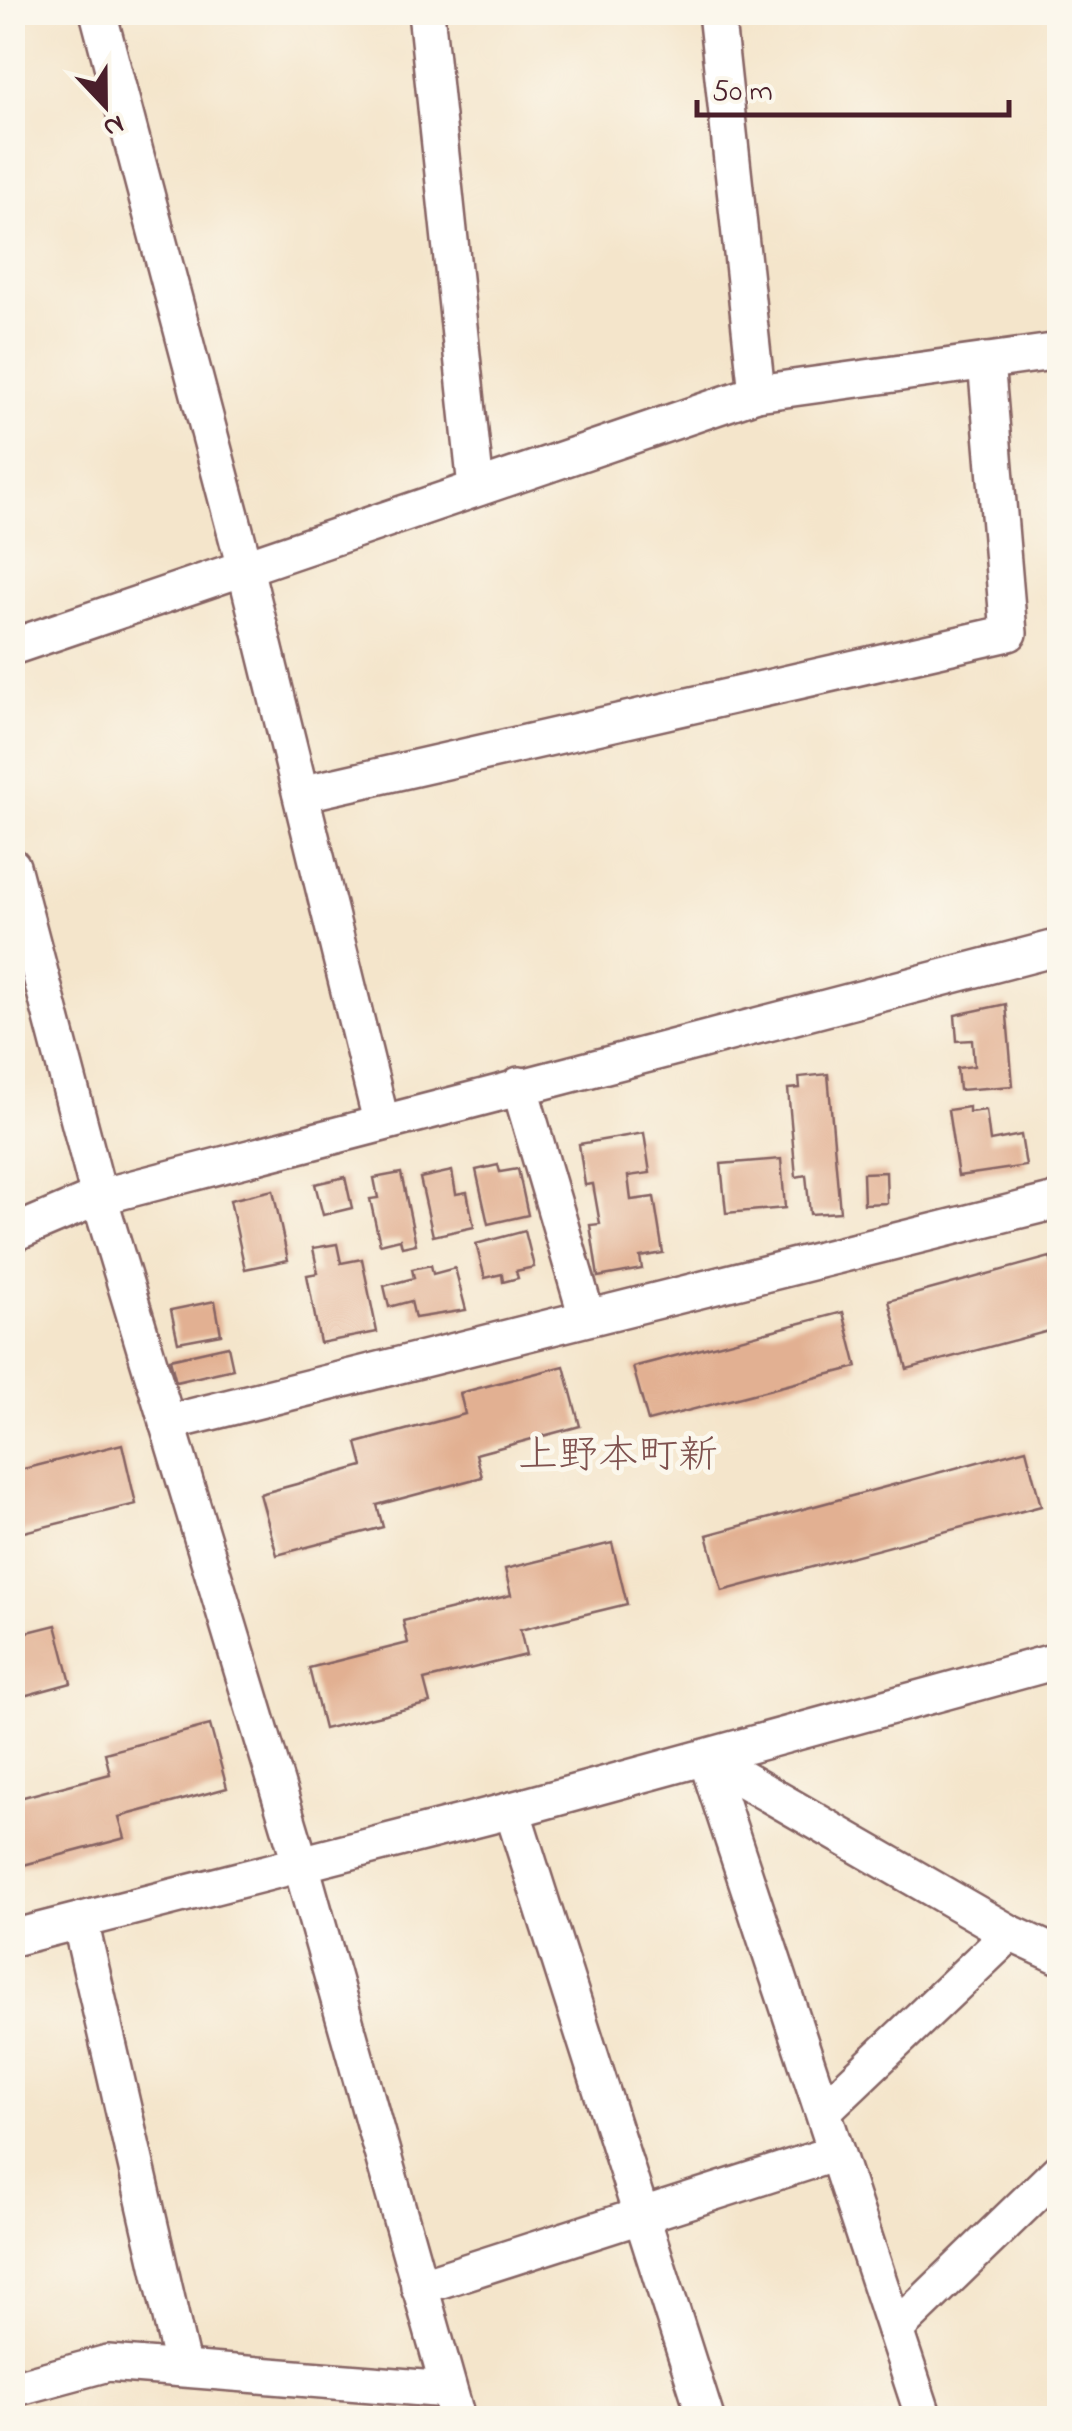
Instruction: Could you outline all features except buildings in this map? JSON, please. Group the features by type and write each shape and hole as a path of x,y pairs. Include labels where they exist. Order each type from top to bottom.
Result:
{"street":[{"path":"98,12 245,568 381,1121"},
{"path":"426,12 476,488"},
{"path":"716,12 758,393"},
{"path":"12,647 758,393 1060,351"},
{"path":"301,794 1010,633 986,361"},
{"path":"12,866 98,1197 301,1865 452,2404 182,2366 108,2363 12,2389"},
{"path":"12,1234 98,1197 1060,947"},
{"path":"519,1085 587,1318"},
{"path":"167,1423 1060,1200"},
{"path":"12,1938 512,1810 1060,1660"},
{"path":"706,1758 1010,1933 1060,1956"},
{"path":"706,1758 924,2418"},
{"path":"512,1810 706,2418"},
{"path":"80,1921 182,2366"},
{"path":"824,2110 1010,1933"},
{"path":"420,2287 836,2152"},
{"path":"895,2330 1060,2170"}],"district":[{"name":"上野本町新","path":"618,1457"}]}
